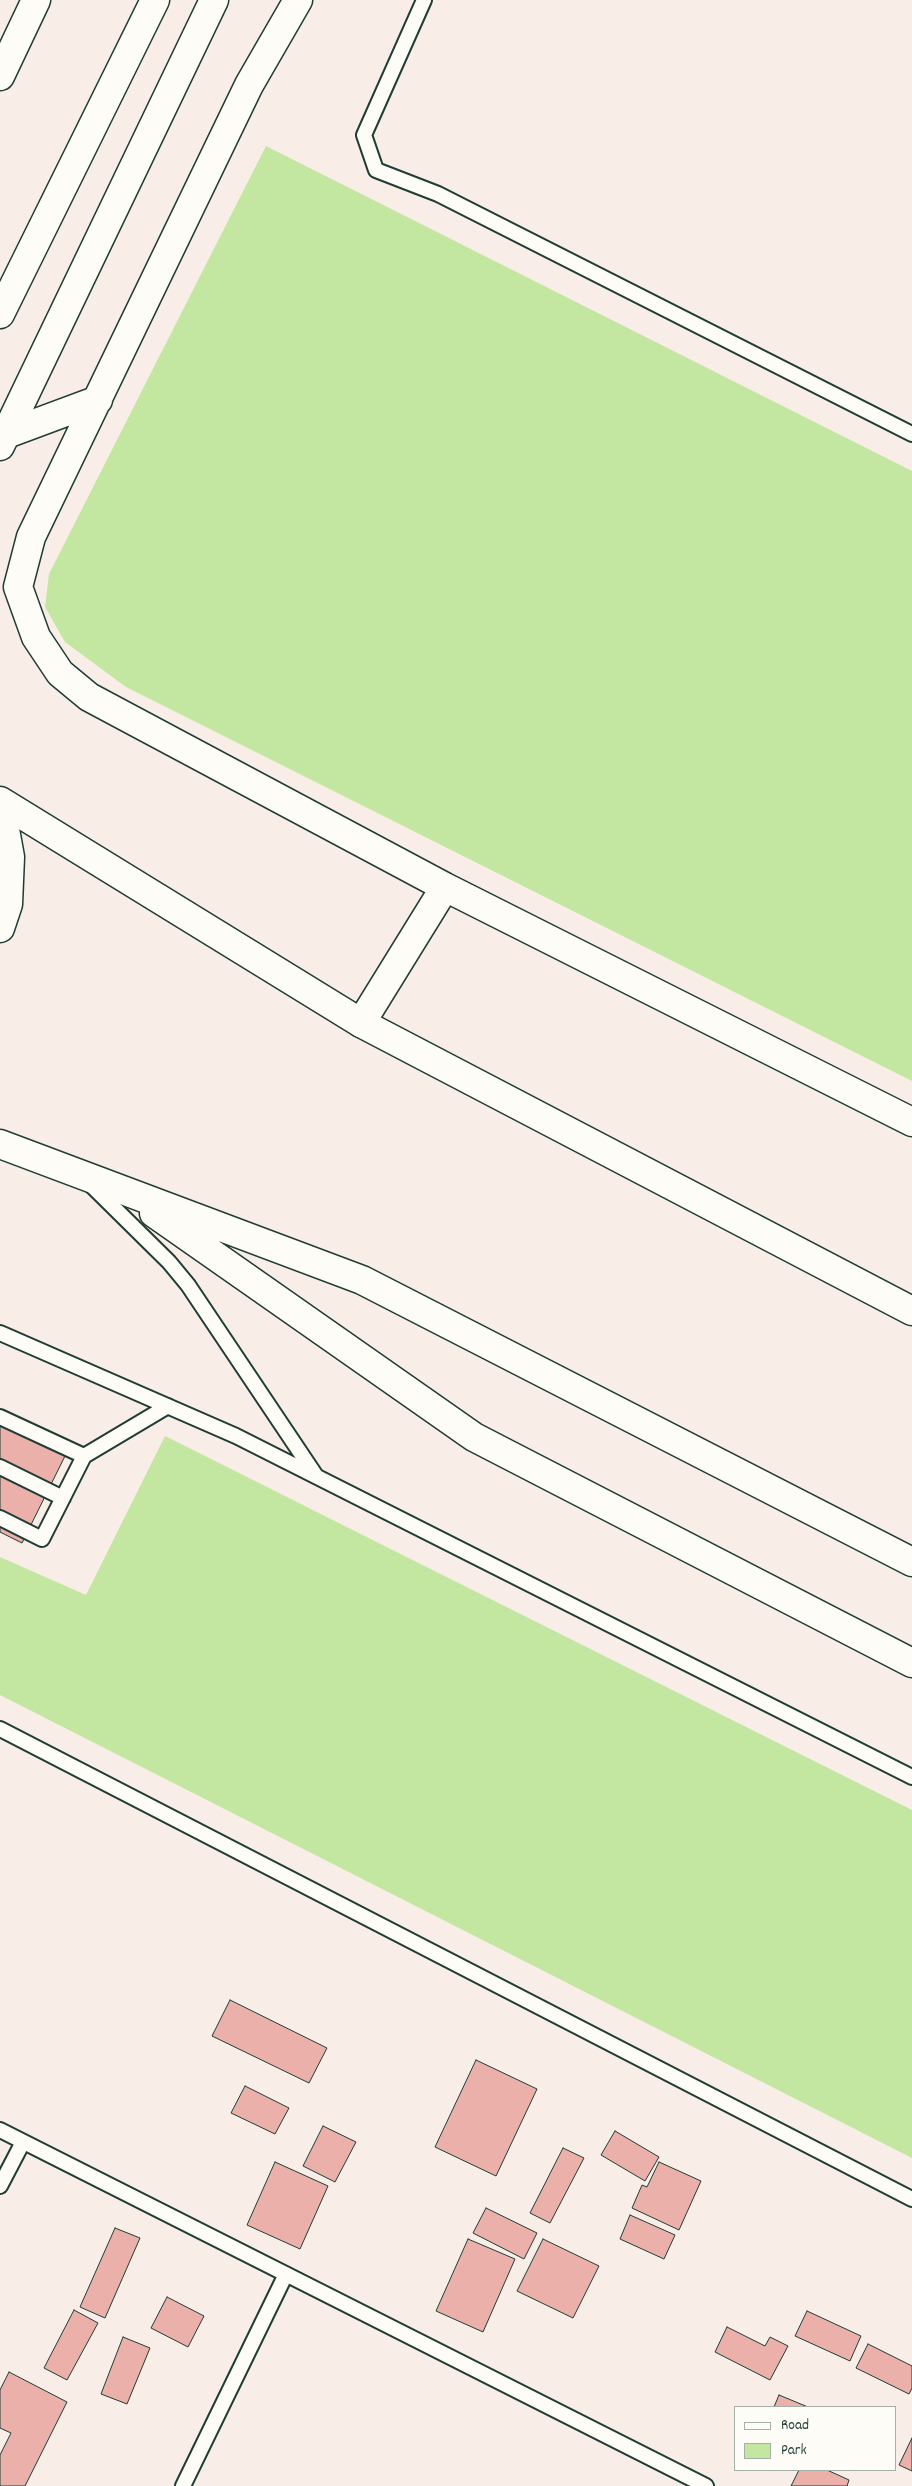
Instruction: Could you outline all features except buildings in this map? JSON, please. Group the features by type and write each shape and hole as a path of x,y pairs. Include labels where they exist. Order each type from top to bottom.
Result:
{"main road":[{"path":"0,76 36,0"},
{"path":"0,314 155,0"},
{"path":"2,440 214,0"},
{"path":"298,0 249,85 31,537 18,587 36,637 60,673 89,697 445,887 912,1122"},
{"path":"2,440 98,400"},
{"path":"0,802 10,857 8,904 0,928"},
{"path":"0,802 361,1023 912,1311"},
{"path":"361,1023 445,887"},
{"path":"0,1144 362,1280 912,1562"},
{"path":"122,1190 474,1437 912,1663"}],"lane":[{"path":"424,0 364,135 376,170 438,194 912,434"},
{"path":"80,1174 168,1262 188,1285 316,1477"},
{"path":"0,1333 236,1436 912,1777"},
{"path":"0,1518 42,1539 84,1456 168,1406"},
{"path":"0,1417 84,1456"},
{"path":"0,1467 63,1498"},
{"path":"0,1729 912,2199"},
{"path":"0,2130 706,2486"},
{"path":"0,2186 23,2142"},
{"path":"183,2486 286,2274"}],"green space":[{"path":"266,146 912,471 912,1081 126,687 65,642 45,607 49,574"},
{"path":"165,1436 912,1810 912,2158 0,1695 0,1557 86,1595"}]}
